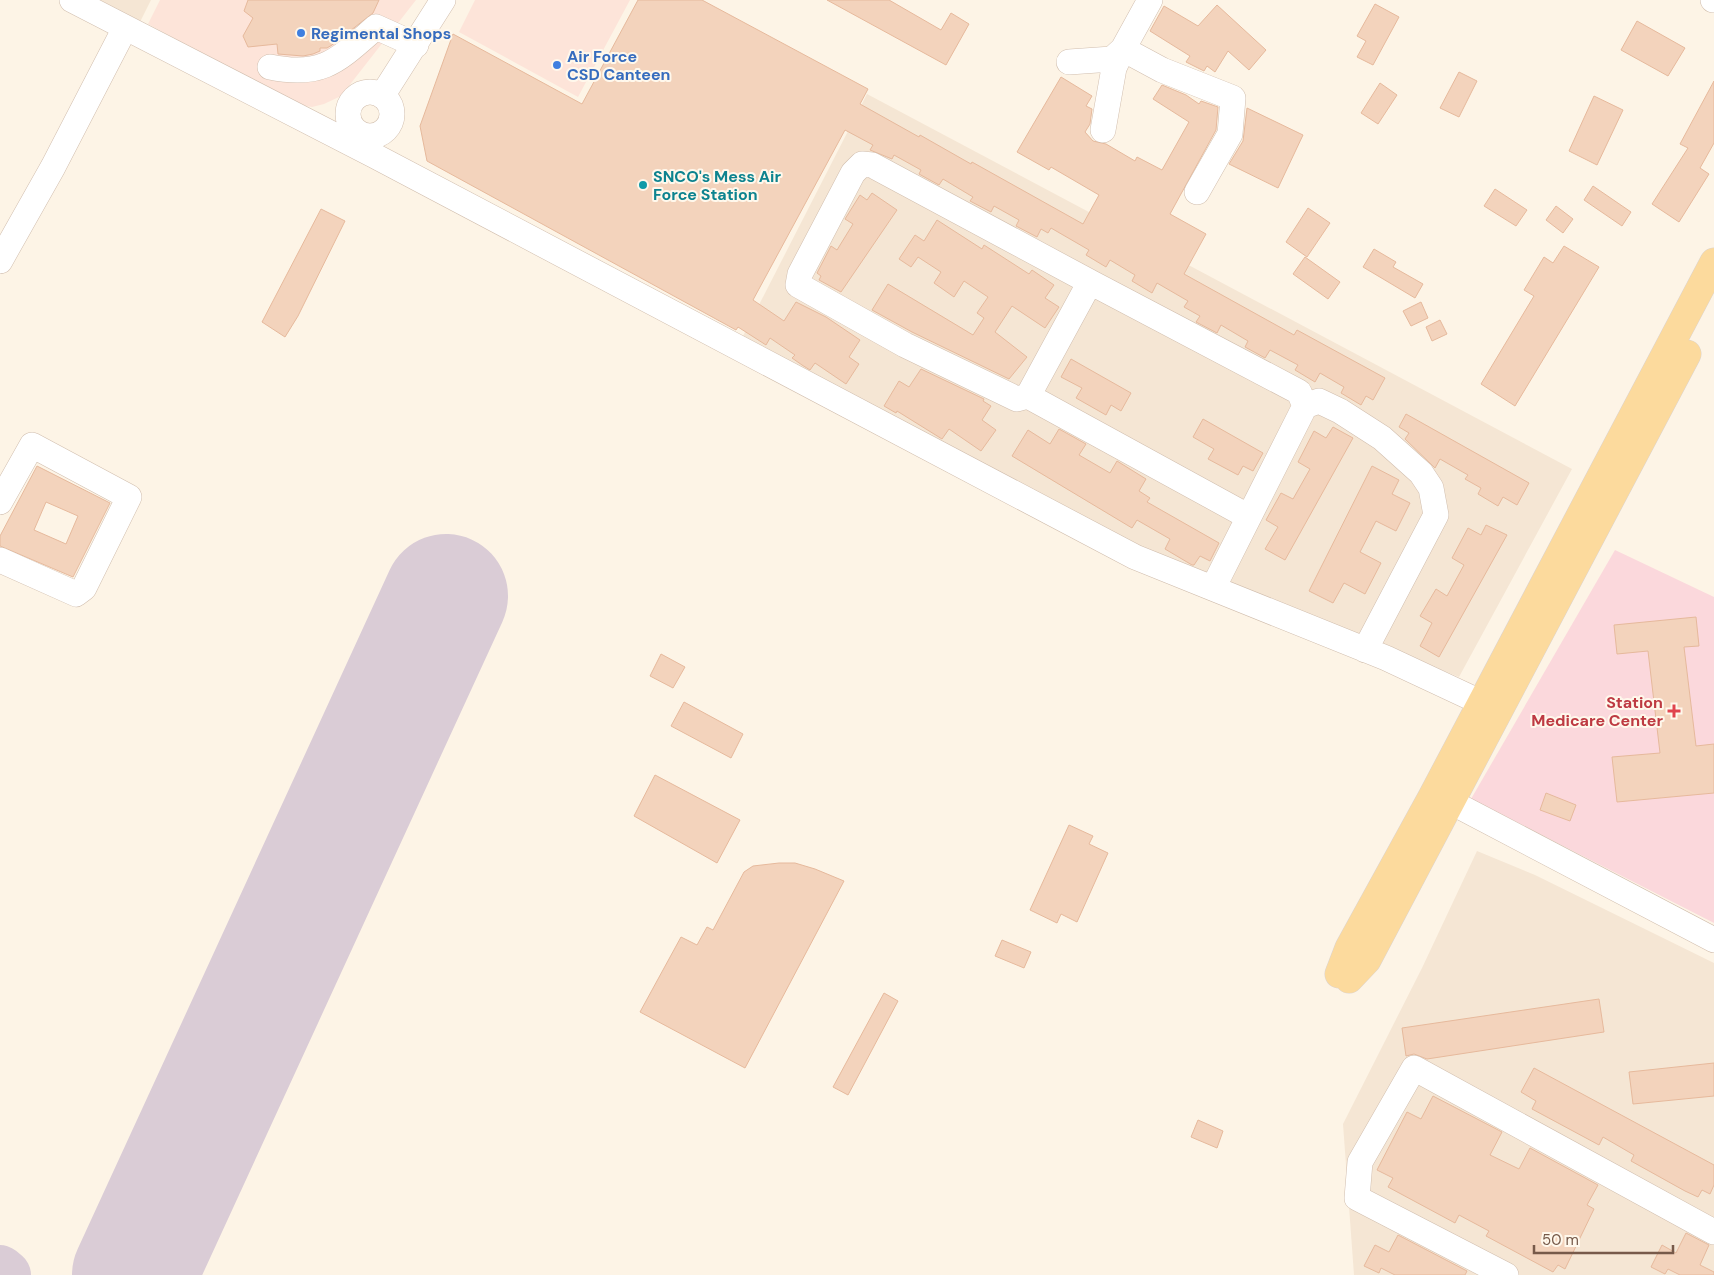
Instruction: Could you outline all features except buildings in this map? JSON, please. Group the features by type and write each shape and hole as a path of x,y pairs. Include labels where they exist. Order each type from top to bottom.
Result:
{"main road":[{"path":"1714,262 1480,702 1432,797 1349,948 1344,977 1366,960 1714,302"}],"street":[{"path":"72,0 382,160 1135,557 1365,650 1480,702"},
{"path":"382,96 443,0"},
{"path":"1103,130 1114,68 1150,0"},
{"path":"270,67 293,72 317,69 341,57 376,27 416,45"},
{"path":"0,261 54,167 125,28"},
{"path":"1069,62 1112,59 1123,49"},
{"path":"1123,49 1162,70 1232,98 1230,134 1197,192"},
{"path":"314,125 338,132 354,130 359,134 374,136 387,129 392,115 392,108 382,96 376,93 364,93 353,100 348,112 348,118 354,130 362,143 382,160"},
{"path":"1250,517 1028,396 1017,399 905,345 798,285 800,274 853,173 862,164 872,165 1299,392 1305,406"},
{"path":"1028,396 1090,282"},
{"path":"1213,588 1305,406 1319,401 1340,411 1382,438 1421,473 1431,488 1436,515 1365,650"},
{"path":"0,502 32,445 130,497 84,588 76,594 0,560"},
{"path":"1451,802 1714,940"},
{"path":"1506,1275 1358,1198 1360,1162 1414,1068 1714,1232"}],"shaded area":[{"path":"99,0 151,0 140,22"},
{"path":"160,0 416,0 341,96 312,107 294,104 148,24"},
{"name":"Air Force CSD Canteen","path":"475,0 630,0 578,97 459,32"},
{"path":"867,94 1572,469 1459,677 1139,548 741,340"},
{"path":"1615,550 1714,597 1714,923 1471,799"},
{"path":"1477,851 1535,875 1714,963 1714,1275 1354,1275 1343,1124 1422,968"}],"taxiway":[{"path":"0,1270 6,1275"}],"runway":[{"path":"134,1275 446,596"}],"place":[{"name":"Regimental Shops","path":"301,33"},
{"name":"Air Force CSD Canteen","path":"557,65"},
{"name":"SNCO's Mess Air Force Station","path":"643,185"},
{"name":"Station Medicare Center","path":"1674,711"}]}
